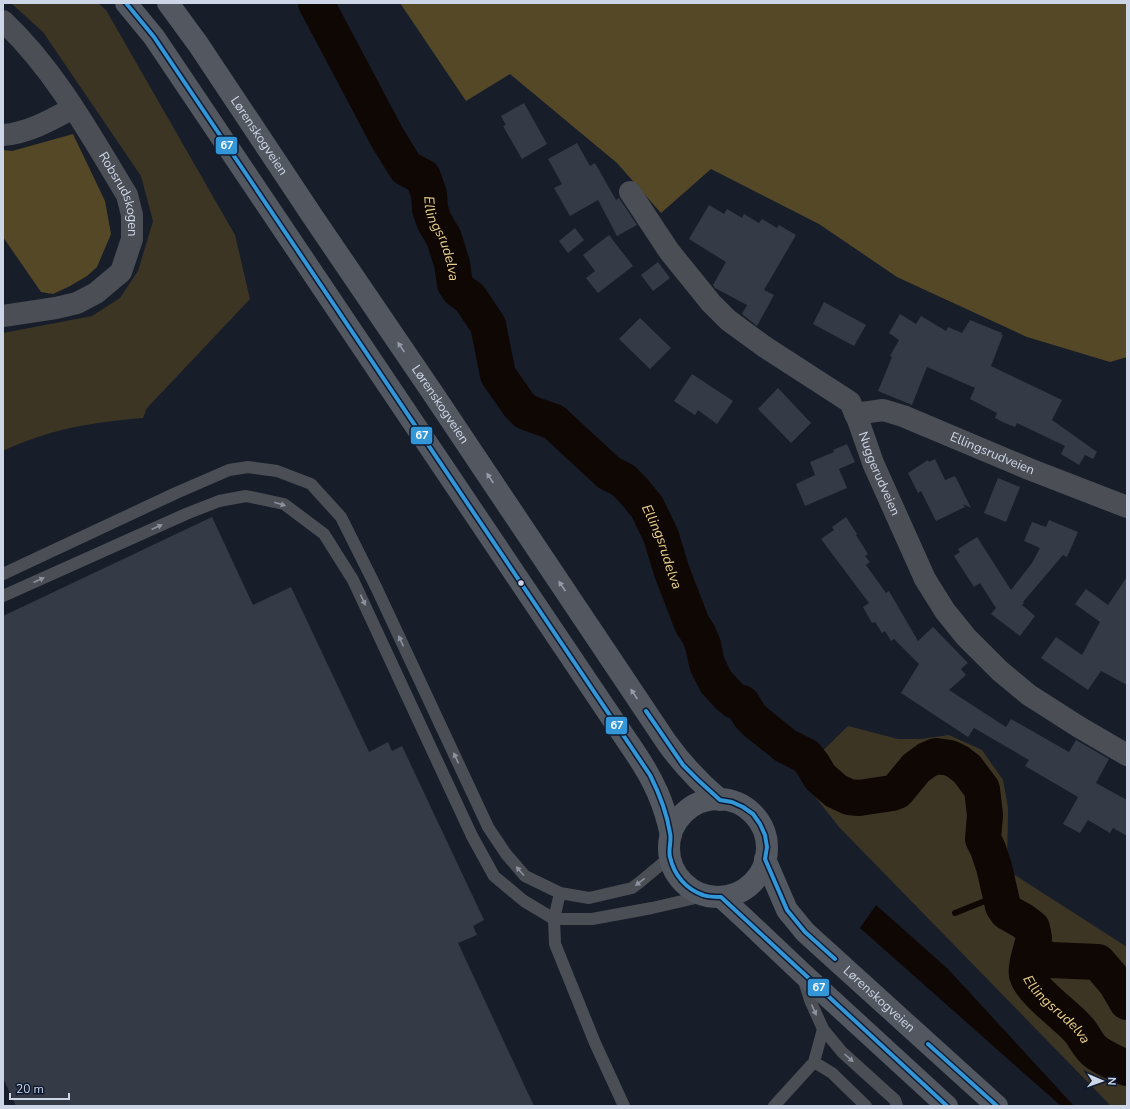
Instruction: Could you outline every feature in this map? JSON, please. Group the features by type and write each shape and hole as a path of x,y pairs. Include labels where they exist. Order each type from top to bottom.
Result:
{"highway":[{"path":"126,3 154,37 650,775 658,791 671,835"},
{"name":"Lørenskogveien","path":"168,3 198,44 667,743 683,765 720,800"},
{"path":"720,800 732,802 753,814 765,835 767,847 761,871 754,881 744,890 733,895 713,896 692,890 681,881 674,870 669,846 671,835 676,823 684,813 695,805 707,801 720,800"},
{"name":"Lørenskogveien","path":"765,859 787,910 805,932 997,1106"},
{"path":"713,896 746,920 947,1106"}],"street":[{"name":"Robsrudskogen","path":"3,21 36,56 74,108 127,194 132,215 132,239 121,272 96,293 77,303 56,308 3,316"},
{"path":"3,135 23,131 40,125 74,108"},
{"name":"Nuggerudveien","path":"630,192 669,251 711,303 728,320 765,347 850,402 856,414 873,463 925,579 945,611 970,642 1000,671 1029,695 1127,755"},
{"name":"Ellingsrudveien","path":"856,414 883,410 903,416 1127,507"}],"lane":[{"path":"3,574 176,493 229,470 248,467 277,471 312,484 341,518 376,588 488,827 506,854 525,876 560,893 589,898 632,888 670,856"},
{"path":"3,596 186,514 219,501 246,496 284,504 324,534 353,580 472,836 494,876 524,902 554,919 592,919 713,896"},
{"path":"560,893 554,919 555,944 589,1028 624,1106"},
{"path":"802,973 810,1000 823,1029 842,1052 895,1100 898,1106"},
{"path":"774,1106 814,1062 823,1029"},
{"path":"814,1062 832,1073 866,1106"}],"shaded area":[{"path":"11,3 98,3 106,10 235,235 250,299 147,408 143,418 89,424 54,432 20,443 3,451 3,333 92,316 120,298 138,271 153,221 141,176 43,32"},
{"path":"400,3 1127,3 1127,357 1110,362 1027,337 897,277 819,224 711,169 661,213 617,163 510,74 466,101"},
{"path":"73,134 105,201 111,234 97,267 87,276 53,294 41,292 3,237 3,150 12,151"},
{"path":"848,726 898,739 921,739 949,735 982,750 1003,780 1008,808 1007,870 1127,947 1127,1106 1111,1106 839,827 798,775"},
{"path":"876,905 948,969 1074,1106 1061,1106 860,928"}],"building":[{"path":"524,103 547,144 522,159 503,126 506,125 501,116"},
{"path":"577,143 590,166 595,163 616,200 619,198 637,225 617,236 598,200 570,216 554,188 562,184 548,159"},
{"path":"709,205 724,214 727,209 742,218 744,214 759,223 762,219 777,228 779,225 796,235 764,290 774,295 757,326 742,314 747,305 715,288 713,285 726,262 689,239"},
{"path":"575,228 584,240 568,253 559,241"},
{"path":"609,235 633,266 598,293 586,278 595,271 583,255"},
{"path":"658,262 670,278 653,291 641,275"},
{"path":"824,302 866,325 854,346 813,324"},
{"path":"900,314 916,324 921,316 946,331 948,327 962,333 970,320 1002,333 1001,335 1003,335 991,366 1062,400 1052,420 1097,452 1093,459 1085,455 1079,465 1061,454 1065,446 1017,423 1015,427 995,418 997,413 970,399 975,388 927,367 912,405 878,391 892,357 890,356 899,340 889,333"},
{"path":"640,318 671,348 650,369 619,339"},
{"path":"692,374 733,401 717,424 698,410 695,415 674,401"},
{"path":"778,388 811,423 791,443 758,409"},
{"path":"847,444 855,462 839,469 847,488 805,506 796,484 815,475 810,462 834,452 833,450"},
{"path":"935,459 945,480 955,476 971,508 963,504 965,507 936,521 921,491 918,493 908,473 928,460 929,462"},
{"path":"998,478 1020,487 1006,522 984,513"},
{"path":"212,517 253,605 291,587 369,752 388,742 392,751 402,746 484,920 473,926 477,935 458,943 534,1106 16,1106 3,1078 3,616"},
{"path":"846,517 868,554 865,556 870,562 866,565 886,593 889,591 918,641 933,627 968,663 961,669 966,675 949,690 1006,727 1011,719 1069,752 1076,740 1109,759 1096,783 1127,800 1127,836 1113,828 1110,833 1088,820 1080,833 1063,824 1078,797 1025,766 1029,760 974,728 968,737 901,693 919,664 894,639 891,641 885,631 882,633 875,622 872,623 863,607 869,603 821,539 834,530 832,527"},
{"path":"1049,520 1078,532 1067,557 1063,555 1023,602 1024,603 1022,605 1035,616 1020,636 991,614 996,608 980,583 974,587 954,556 960,552 958,549 977,537 1011,590 1032,563 1040,548 1024,541 1032,522 1046,527"},
{"path":"1127,577 1127,685 1101,671 1088,690 1041,658 1056,637 1082,655 1100,622 1075,604 1086,589 1108,605"}],"waterway":[{"name":"Ellingsrudelva","path":"316,3 387,137 406,168 423,177 429,194 430,209 434,221 444,238 452,264 455,284 459,290 470,298 488,325 498,375 519,405 526,412 554,422 609,473 623,480 647,507 661,536 672,572 692,624 699,635 707,664 716,682 735,701 742,703 750,716 756,722 786,746 806,756 820,777 836,791 849,797 859,798 897,791 916,768 927,760 936,756 950,758 967,769 982,789 985,815 983,839 994,867 1003,906 1007,912 1032,928 1034,938 1027,971 1030,982 1042,996 1073,1023 1088,1044 1097,1053 1127,1068"},
{"path":"955,913 1000,895"},
{"name":"Ellingsrudelva","path":"1031,952 1050,960 1098,962 1116,983 1127,1002"}],"transit line":[{"name":"67","path":"126,3 154,37 650,775 667,818 670,836 669,851 674,870 691,889 703,895 721,897 947,1106"},
{"name":"67","path":"646,711 683,765 698,780 720,800 732,802 753,814 765,835 767,847 765,859 787,910 805,932 835,959"},
{"name":"67","path":"928,1044 997,1106"}]}
